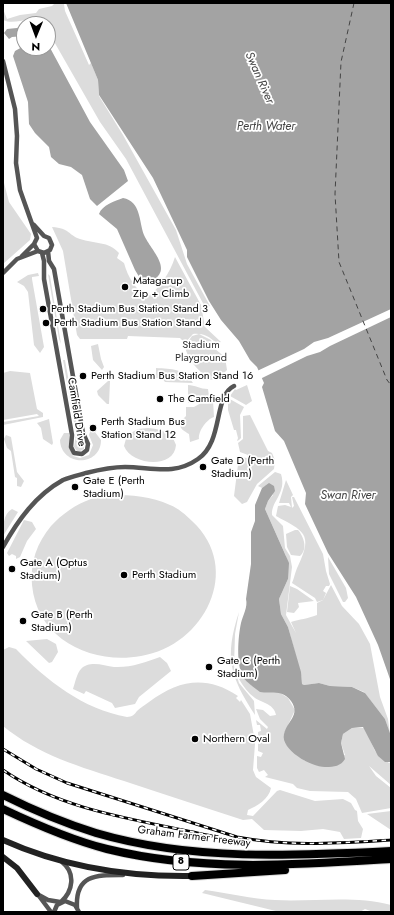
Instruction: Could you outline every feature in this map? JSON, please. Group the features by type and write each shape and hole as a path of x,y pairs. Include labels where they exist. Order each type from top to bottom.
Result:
{"highway":[{"name":"Graham Farmer Freeway","path":"3,795 65,823 140,843 167,847 240,855 308,855 391,851"},
{"name":"Graham Farmer Freeway","path":"3,809 41,827 88,844 161,860 240,866 391,859"},
{"path":"192,876 262,873 367,861"}],"street":[{"path":"3,61 15,109 17,136 16,163 20,190 37,238 34,244 22,256 11,263 3,273"},
{"path":"22,256 48,251 51,247 52,242 49,238 44,236 33,224"},
{"path":"37,238 44,236"},
{"path":"34,244 40,252"},
{"name":"Camfield Drive","path":"40,252 44,261 44,279 72,435 71,447 74,453 82,454 87,450 88,444 83,433 54,269 49,261 48,251"},
{"path":"3,547 22,516 44,492 64,479 108,468 125,467 146,470 176,469 188,465 200,458 208,448 215,435 224,395 229,388 234,386"},
{"path":"3,840 60,861 129,875"},
{"path":"3,857 18,868 52,912 68,895 71,886 70,871 60,861"},
{"path":"78,910 76,898 81,886 87,879 98,876 129,875 192,876"},
{"path":"37,894 48,900 72,902 78,910"}],"green space":[{"path":"55,3 64,4 65,11 89,65 91,63 98,80 99,96 123,135 176,230 187,264 210,306 205,307 126,159 100,122 56,45 56,16 17,16 36,13 39,9 52,6"},
{"path":"3,9 7,19 16,16 16,22 3,20"},
{"path":"3,179 9,202 31,234 30,240 3,264"},
{"path":"52,227 66,230 85,241 111,246 115,249 119,253 117,258 124,263 132,282 146,298 156,290 164,280 175,257 201,305 205,327 221,342 216,343 211,338 199,334 193,334 185,343 180,338 128,336 127,339 80,339 77,335 63,251"},
{"path":"38,273 39,276 32,277 32,279 44,347 40,353 34,345 28,292 24,286 17,282 28,275"},
{"path":"48,274 50,276 61,344 59,339"},
{"name":"Stadium Playground","path":"199,334 211,340 215,349 225,357 227,370 219,378 210,380 198,369 188,356 185,346 192,336"},
{"path":"98,344 104,367 102,370 93,360 91,346"},
{"path":"63,360 65,360 79,437 84,445 84,449 80,451 77,451 74,447 76,434"},
{"path":"156,368 177,370 185,374 193,383 165,382 162,378 156,378"},
{"path":"10,371 30,373 37,409 43,413 43,417 3,425 3,422 39,416 37,414 3,420 3,373"},
{"path":"108,381 110,381 109,404 107,404 98,395 97,391"},
{"path":"188,385 208,389 209,396 196,402 197,397 193,396 190,403 188,403"},
{"path":"247,385 252,401 246,405 230,396 235,389 236,390"},
{"path":"228,398 244,407 240,415 241,438 237,441 238,438 236,430 234,430 228,410"},
{"path":"208,399 213,401 214,417 211,418 204,426 200,432 199,439 190,442 189,434 181,428 179,423 186,416 186,407 194,407"},
{"path":"250,415 268,451 272,453 275,460 274,469 257,484 247,502 242,504 234,496 239,457 247,458 248,455 240,452 238,443 243,439 243,416"},
{"path":"49,419 53,443 52,445 43,439 41,428 37,423"},
{"path":"148,428 165,432 172,437 176,445 173,453 168,458 161,461 143,461 128,452 124,446 127,435 138,429"},
{"path":"90,432 95,432 101,440 99,449 95,455 88,459 73,459 62,449 60,440 64,433 69,433 70,449 73,456 80,458 89,455 93,445 89,435"},
{"path":"6,435 11,437 17,472 24,481 21,487 17,486 17,478 15,477 11,451 7,448 4,439"},
{"path":"275,472 281,474 282,486 281,492 272,510 272,515 283,526 285,548 290,556 292,567 286,615 296,633 291,622 317,615 317,603 323,600 331,585 342,606 359,624 370,644 380,697 388,719 390,734 385,719 364,692 352,687 330,686 319,683 302,684 288,627 281,614 279,599 288,579 286,556 265,509 268,501 273,495 265,486 262,488 258,486"},
{"path":"286,480 293,495 291,497 292,508 294,506 292,497 294,497 323,554 330,584 329,586 326,586 323,591 326,593 323,600 317,602 315,598 292,583 303,555 305,540 303,534 299,530 276,516 278,506 285,505 291,507 289,503 279,503"},
{"name":"Perth Stadium","path":"111,495 149,498 176,508 192,521 207,540 215,561 215,582 210,603 199,622 183,637 163,649 141,656 122,658 104,656 86,652 70,644 56,634 44,620 36,604 32,585 33,561 38,546 51,526 64,514 85,501"},
{"path":"12,509 18,512 3,536 5,517"},
{"path":"24,520 32,522 36,529 27,541 20,557 16,559 16,556 12,554 9,556 7,553"},
{"path":"298,530 304,543 304,550 300,556 291,555 287,547 286,534"},
{"path":"328,557 346,588 348,598 345,602 343,602 329,574"},
{"path":"290,586 314,601 298,603 299,607 294,613 287,612"},
{"path":"239,612 235,634 234,666 239,683 254,701 255,715 240,689 232,666 232,642 234,628"},
{"path":"47,639 56,644 58,652 52,662 49,663 26,641"},
{"path":"9,647 16,649 40,672 67,692 95,708 127,717 133,715 160,695 182,685 204,683 226,689 238,696 236,698 240,702 241,700 250,714 254,736 252,737 255,744 253,770 256,777 271,788 268,796 259,804 248,810 247,815 253,816 277,791 280,790 315,801 343,799 351,803 357,811 358,821 363,829 361,838 344,839 340,832 323,829 301,831 264,830 252,819 243,820 92,771 60,759 31,745 3,726 3,650"},
{"path":"160,657 167,663 171,671 139,697 135,704 115,708 112,703 86,691 84,694 73,689 77,676 81,669 85,666 97,664 114,667 126,667"},
{"path":"243,677 251,685 263,692 277,691 288,698 295,710 284,734 286,744 305,761 345,755 341,743 343,734 352,728 365,728 375,751 389,763 391,762 391,785 369,766 376,776 391,788 391,808 362,813 356,799 348,792 310,791 297,788 293,784 265,777 268,775 264,770 259,772 257,768 257,756 261,757 263,753 258,751 258,732 261,731 260,725 257,725 256,720 267,729 268,727 260,719 256,709 263,710 270,716 276,715 271,706 255,698 248,692 239,679"},
{"path":"391,811 391,830 367,814"},
{"path":"205,890 275,900 363,900 391,905 391,912 373,912 365,909 360,912 280,912 202,893"}],"water":[{"name":"Perth Water","path":"66,3 391,3 391,682 378,645 356,597 328,553 305,504 306,493 284,441 275,431 262,387 264,383 257,367 250,360 239,341 221,320 209,301 187,257 187,250 153,178 99,95 98,80"},
{"path":"16,28 16,37 9,39 4,33 7,29"},
{"path":"15,51 16,56 54,56 90,122 124,170 128,181 97,206 90,199 82,175 71,167 59,164 51,157 49,147 35,133 29,124 28,102 13,56"},
{"path":"123,198 133,203 136,208 144,235 156,254 161,267 160,273 156,278 147,283 141,280 135,270 117,229 99,214 106,206"},
{"path":"269,483 274,486 275,491 268,501 265,509 289,563 288,579 279,599 281,614 288,627 301,672 302,684 319,683 330,686 352,687 365,693 385,719 391,736 391,762 385,762 378,756 363,727 352,728 343,734 341,743 345,759 337,766 320,767 313,765 299,757 292,752 284,740 284,734 295,710 291,701 288,697 280,693 260,692 243,677 239,665 238,643 246,605 251,564 251,532 255,521 255,505 262,488"}],"pier":[{"path":"391,309 391,317 320,352 307,356 260,379 257,371 304,349 314,342 328,338"}],"ferry route":[{"path":"354,3 341,62 335,194 339,262 387,380 391,385"}],"railway":[{"path":"3,749 36,769 67,783 237,837 295,843 391,840"},
{"path":"3,770 51,796 77,805 104,813 212,836"}],"place":[{"name":"Matagarup Zip + Climb","path":"125,287"},
{"name":"Perth Stadium Bus Station Stand 3","path":"43,309"},
{"name":"Perth Stadium Bus Station Stand 4","path":"46,323"},
{"name":"Perth Stadium Bus Station Stand 16","path":"83,376"},
{"name":"The Camfield","path":"160,399"},
{"name":"Perth Stadium Bus Station Stand 12","path":"93,428"},
{"name":"Gate D (Perth Stadium)","path":"203,467"},
{"name":"Gate E (Perth Stadium)","path":"75,487"},
{"name":"Gate A (Optus Stadium)","path":"12,569"},
{"name":"Perth Stadium","path":"124,575"},
{"name":"Gate B (Perth Stadium)","path":"23,621"},
{"name":"Gate C (Perth Stadium)","path":"209,667"},
{"name":"Northern Oval","path":"195,739"}],"water label":[{"name":"Swan River","path":"259,78"},
{"name":"Swan River","path":"348,496"}]}
